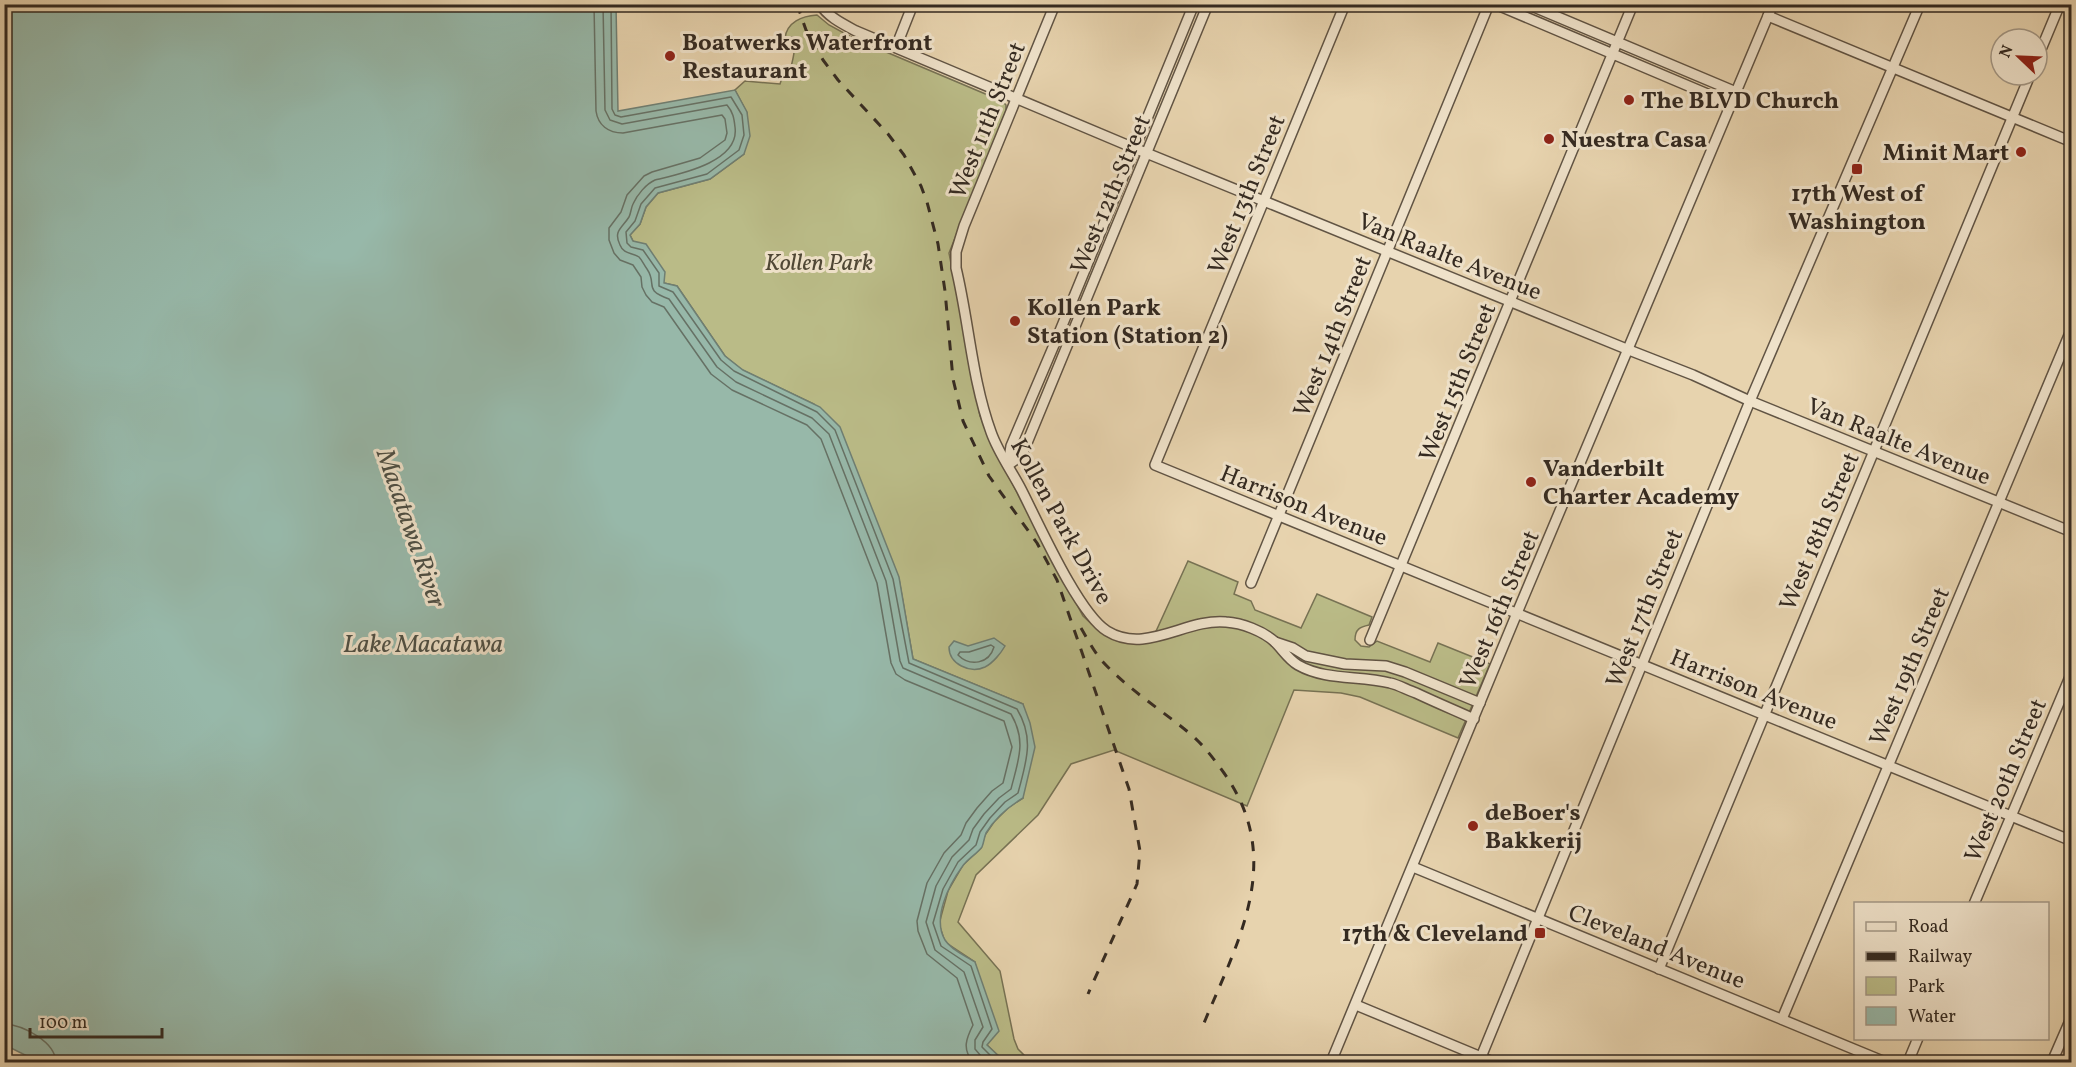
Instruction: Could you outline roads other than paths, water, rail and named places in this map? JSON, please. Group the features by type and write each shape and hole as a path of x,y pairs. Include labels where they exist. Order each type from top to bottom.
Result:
{"street":[{"name":"Van Raalte Avenue","path":"820,4 839,22 1148,154 1693,375 1750,401 2072,532"},
{"path":"896,47 913,4"},
{"name":"West 11th Street","path":"956,252 964,226 1055,4"},
{"name":"West 12th Street","path":"1008,465 1011,446 1058,338 1194,4"},
{"name":"West 12th Street","path":"1008,465 1022,455 1208,4"},
{"name":"West 13th Street","path":"1155,465 1345,4"},
{"name":"West 14th Street","path":"1251,583 1489,4"},
{"path":"1495,4 1731,104"},
{"path":"1527,4 1736,92"},
{"name":"West 15th Street","path":"1370,640 1632,4"},
{"name":"West 16th Street","path":"1331,1062 1773,4"},
{"name":"West 17th Street","path":"1480,1060 1536,918 1750,401 1920,4"},
{"path":"2049,30 2060,4"},
{"path":"1768,16 2072,142"},
{"name":"West 18th Street","path":"1659,969 2026,87"},
{"name":"Kollen Park Drive","path":"956,252 956,268 982,402 991,432 1073,589 1094,621 1108,632 1126,639 1158,637 1193,626 1227,622 1248,627 1306,656 1344,663 1386,666 1480,703"},
{"name":"West 19th Street","path":"1782,1019 2072,328"},
{"name":"Harrison Avenue","path":"1155,465 2072,842"},
{"name":"Kollen Park Drive","path":"1275,642 1286,657 1309,669 1346,678 1392,683 1474,718"},
{"name":"West 20th Street","path":"1974,902 2072,672"},
{"name":"Cleveland Avenue","path":"1413,867 1885,1062"},
{"path":"1356,1005 1480,1060 1493,1062"},
{"path":"2052,1062 2072,1016"},
{"path":"1908,1062 1917,1040"}],"water":[{"name":"Lake Macatawa","path":"4,5 616,5 618,111 735,90 747,112 750,136 744,154 710,179 658,193 646,207 640,224 630,235 633,241 646,244 665,272 664,283 677,286 725,356 743,370 820,407 840,427 899,577 913,659 1023,704 1035,747 1023,798 993,822 986,833 982,847 957,874 947,892 940,922 941,931 948,944 975,962 999,1031 987,1045 1005,1062 39,1062 5,1045"},
{"path":"994,638 1005,646 985,667 973,669 961,666 956,663 950,653 949,647 954,641 968,646"}],"railway":[{"path":"797,4 806,30 823,60 838,80 888,134 904,155 921,186 938,244 953,379 963,421 989,476 1037,543 1057,580 1129,789 1140,851 1137,884 1088,994"},
{"path":"1081,628 1097,654 1113,672 1203,746 1224,773 1242,805 1252,837 1254,868 1250,899 1242,930 1204,1023"}],"place":[{"name":"Boatwerks Waterfront Restaurant","path":"670,56"},
{"name":"The BLVD Church","path":"1629,100"},
{"name":"Nuestra Casa","path":"1549,139"},
{"name":"Minit Mart","path":"2021,152"},
{"name":"17th West of Washington","path":"1857,169"},
{"name":"Kollen Park Station (Station 2)","path":"1015,321"},
{"name":"Vanderbilt Charter Academy","path":"1531,482"},
{"name":"deBoer's Bakkerij","path":"1473,826"},
{"name":"17th & Cleveland","path":"1540,933"}],"park label":[{"name":"Kollen Park","path":"819,262"}],"water label":[{"name":"Macatawa River","path":"412,528"}]}
